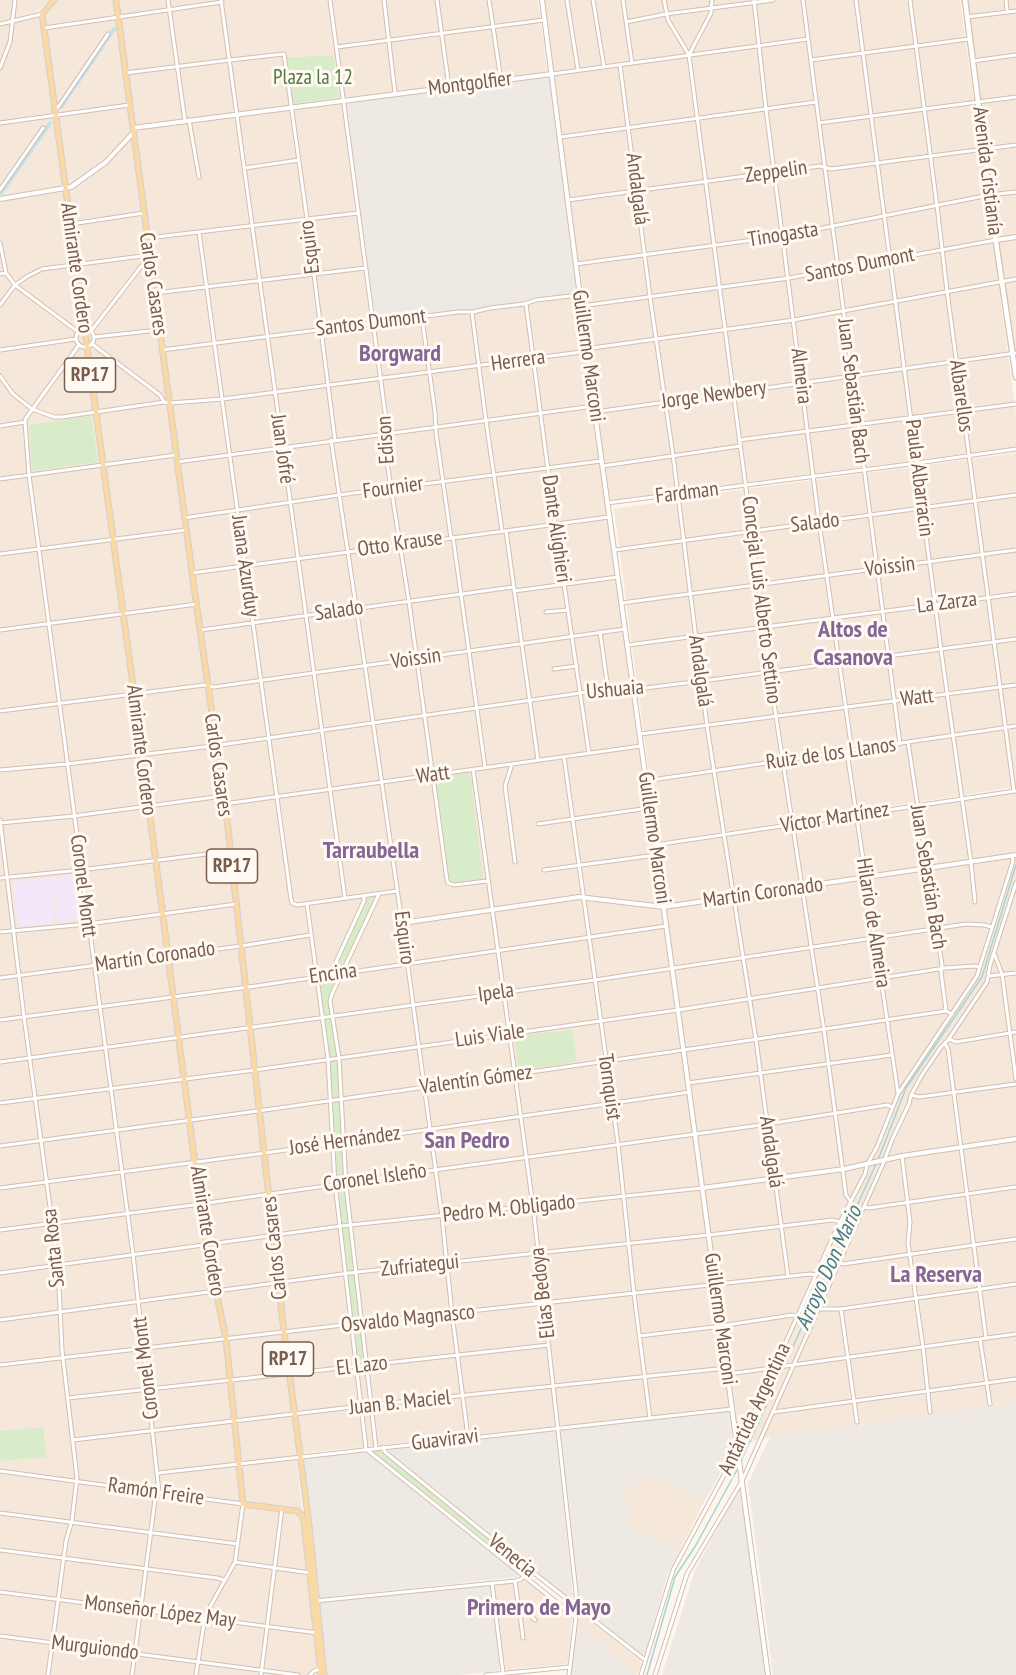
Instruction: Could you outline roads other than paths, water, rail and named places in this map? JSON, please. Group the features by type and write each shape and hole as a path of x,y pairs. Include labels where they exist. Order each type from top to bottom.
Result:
{"main road":[{"path":"42,14 54,0"},
{"name":"Carlos Casares","path":"116,0 155,293 167,403 201,630 230,851 307,1515 322,1673"},
{"name":"Avenida Cristianía","path":"965,0 989,195 1016,377"},
{"name":"Almirante Cordero","path":"42,14 189,1120 207,1244 226,1339 243,1504"},
{"path":"297,1511 302,1507 304,1499"},
{"name":"Ramón Freire","path":"243,1504 297,1511"},
{"name":"Carlos Casares","path":"297,1511 302,1515 304,1522 315,1601"}],"street":[{"path":"0,68 10,42 15,0"},
{"path":"168,0 187,121 199,177"},
{"name":"Edison","path":"330,0 381,378 387,427 384,442 390,489 409,602 447,880 448,883 454,885 488,881"},
{"path":"384,0 395,93"},
{"path":"437,0 449,87"},
{"path":"489,0 501,80"},
{"name":"Guillermo Marconi","path":"542,0 607,503 690,1092 768,1675"},
{"path":"567,0 578,70"},
{"path":"593,0 604,67"},
{"path":"623,0 632,63"},
{"name":"Concejal Luis Alberto Settino","path":"664,0 666,14 689,55 776,717 794,824 846,1195 851,1202"},
{"path":"689,55 713,8 712,0"},
{"path":"626,22 666,14 773,0"},
{"name":"Juan Sebastián Bach","path":"803,0 900,744"},
{"name":"Paula Albarracin","path":"856,0 975,902"},
{"name":"Albarellos","path":"909,0 999,687 1015,791"},
{"path":"1006,0 1007,12"},
{"path":"44,27 118,18 221,1"},
{"name":"Juan Jofré","path":"221,1 345,898"},
{"name":"Almeira","path":"754,1 849,751"},
{"path":"967,17 1016,10"},
{"path":"0,24 42,14"},
{"path":"337,47 544,20"},
{"path":"55,109 108,34"},
{"name":"Montgolfier","path":"133,130 808,39"},
{"path":"811,60 970,39"},
{"name":"Esquiro","path":"230,60 284,54 328,386 339,495 398,891 442,1216 468,1437"},
{"path":"973,61 1016,55"},
{"path":"125,73 230,60"},
{"name":"Andalgalá","path":"620,65 707,726 756,1040 788,1276"},
{"path":"819,123 1016,97"},
{"path":"561,137 816,102"},
{"path":"0,123 129,105"},
{"path":"0,190 43,128"},
{"path":"0,199 71,187 99,169 116,154 133,130"},
{"name":"Zeppelin","path":"568,200 820,166 831,169 1016,144"},
{"path":"245,168 299,160"},
{"name":"Tinogasta","path":"576,264 783,236 989,195 1016,192"},
{"path":"70,224 144,213"},
{"path":"147,238 358,213"},
{"name":"Juana Azurduy","path":"199,232 291,899 292,903 297,905 307,904"},
{"path":"996,240 1016,237"},
{"name":"Santos Dumont","path":"581,306 789,278 996,240"},
{"path":"0,243 6,273 15,285 78,332"},
{"path":"0,305 15,285 42,269 150,255"},
{"path":"91,331 150,255"},
{"path":"155,293 365,268"},
{"path":"0,274 6,273"},
{"name":"Herrera","path":"32,409 58,417 328,386 794,320 1016,279"},
{"name":"Santos Dumont","path":"162,350 472,312 526,304 536,300 579,295"},
{"name":"Dante Alighieri","path":"526,304 555,524 589,753"},
{"path":"472,312 494,476 514,589 538,760"},
{"path":"422,318 442,482 461,594 485,767"},
{"path":"84,329 91,331 94,337 92,344 87,347 79,345 76,339 78,332 84,329"},
{"path":"94,337 159,330"},
{"path":"0,350 76,339"},
{"path":"92,344 160,395 167,403"},
{"path":"0,426 25,422 79,345"},
{"name":"Jorge Newbery","path":"595,412 1014,353"},
{"path":"0,376 13,394 32,409"},
{"path":"739,441 1016,404"},
{"path":"177,462 594,406"},
{"name":"Coronel Montt","path":"25,422 38,550 133,1254 158,1473 132,1675"},
{"name":"Fournier","path":"184,518 339,495 740,446"},
{"name":"Fardman","path":"607,503 1016,448"},
{"path":"0,479 176,455"},
{"name":"Salado","path":"615,550 1016,495"},
{"name":"Otto Krause","path":"192,573 609,517"},
{"path":"0,554 186,530"},
{"name":"Voissin","path":"622,603 1016,550"},
{"name":"Salado","path":"201,630 461,594 618,577"},
{"name":"La Zarza","path":"628,645 1016,594"},
{"path":"0,630 197,604"},
{"path":"546,612 568,610"},
{"name":"Voissin","path":"207,685 214,687 625,628"},
{"path":"600,632 608,689"},
{"name":"Ushuaia","path":"215,745 608,689 628,687 637,689 1016,639"},
{"path":"554,669 577,666"},
{"path":"0,711 207,685"},
{"name":"Watt","path":"640,734 1016,685"},
{"name":"Ruiz de los Llanos","path":"645,781 1016,726"},
{"name":"Juan Sebastián Bach","path":"908,742 942,969 946,1011"},
{"path":"0,770 68,764 215,745"},
{"name":"Watt","path":"224,804 641,746"},
{"name":"Hilario de Almeira","path":"849,751 898,1095"},
{"name":"Tornquist","path":"564,756 618,1144 650,1418"},
{"path":"512,764 505,786 515,862"},
{"name":"Elías Bedoya","path":"473,769 533,1206 558,1428 576,1606 569,1675"},
{"name":"Víctor Martínez","path":"655,845 1015,791"},
{"path":"0,822 74,816 223,796"},
{"path":"538,824 649,808"},
{"name":"Santa Rosa","path":"0,822 58,1265 63,1357 77,1482 63,1558 48,1675"},
{"path":"0,878 230,851"},
{"path":"544,870 656,855"},
{"name":"Martín Coronado","path":"402,923 583,897 664,907 1014,856"},
{"name":"Antártida Argentina","path":"641,1675 673,1570 737,1451 816,1275 865,1174 898,1095 976,980 1014,856"},
{"name":"Antártida Argentina","path":"654,1675 687,1574 742,1481 864,1207 911,1095 984,987 1016,883"},
{"path":"366,1449 340,1227 328,1059 307,904 398,891"},
{"path":"376,1448 346,1182 339,1058 330,998 379,894"},
{"path":"330,975 364,901 364,896"},
{"path":"0,932 88,924 236,904"},
{"name":"Ipela","path":"0,1062 595,980 936,928 970,924 992,927"},
{"name":"Encina","path":"0,1020 666,926"},
{"name":"Martín Coronado","path":"0,978 310,935"},
{"path":"994,953 1002,974 1016,1079"},
{"name":"Luis Viale","path":"0,1103 419,1047 942,969 980,967"},
{"path":"989,976 1016,973"},
{"path":"946,1011 952,1014"},
{"name":"Valentín Gómez","path":"0,1146 260,1111 946,1011"},
{"path":"949,1039 956,1042 1016,1032"},
{"path":"945,1043 954,1093 986,1338"},
{"path":"688,1083 892,1054"},
{"path":"911,1095 918,1097 1016,1084"},
{"name":"José Hernández","path":"0,1188 265,1153 690,1092"},
{"path":"909,1104 918,1097"},
{"name":"Coronel Isleño","path":"0,1230 768,1124 887,1105 893,1107"},
{"name":"Pedro M. Obligado","path":"0,1273 340,1227 775,1179 844,1169 902,1156 1016,1139"},
{"path":"902,1156 910,1222 909,1254 930,1412"},
{"path":"864,1207 1016,1187"},
{"name":"Zufriategui","path":"0,1320 357,1272 832,1220 841,1222"},
{"path":"839,1263 1016,1239"},
{"name":"Osvaldo Magnasco","path":"0,1365 352,1324 788,1276 816,1275"},
{"path":"819,1309 841,1309 1016,1284"},
{"path":"841,1309 856,1422"},
{"path":"639,1336 792,1315 798,1317"},
{"path":"728,1374 1016,1334"},
{"path":"980,1339 990,1404"},
{"name":"El Lazo","path":"68,1398 549,1345"},
{"name":"Juan B. Maciel","path":"73,1440 361,1406 727,1368"},
{"path":"773,1412 1016,1379"},
{"name":"Guaviravi","path":"158,1473 732,1409"},
{"name":"Venecia","path":"383,1447 385,1452 530,1570 645,1660"},
{"name":"Venecia","path":"366,1449 576,1617"},
{"name":"Ramón Freire","path":"0,1472 243,1504"},
{"path":"196,1675 204,1618 235,1562 243,1504"},
{"path":"261,1675 282,1508"},
{"path":"0,1513 237,1544"},
{"path":"0,1550 217,1578 225,1581"},
{"path":"235,1562 310,1573"},
{"path":"315,1601 514,1581 530,1570"},
{"path":"514,1581 523,1638"},
{"path":"492,1583 503,1673"},
{"name":"Monseñor López May","path":"0,1592 318,1634"},
{"path":"519,1606 535,1620"},
{"name":"Murguiondo","path":"0,1636 298,1675"},
{"path":"486,1675 570,1667"},
{"path":"310,1675 314,1671 322,1673"}],"waterway":[{"path":"61,107 114,29"},
{"path":"1,193 50,123"},
{"name":"Arroyo Don Mario","path":"878,1160 906,1088 982,977 1016,865"},
{"name":"Arroyo Don Mario","path":"740,1463 876,1164"},
{"name":"Arroyo Don Mario","path":"647,1675 675,1577 696,1545 738,1468"}],"district":[{"name":"Borgward","path":"400,354"},
{"name":"Altos de Casanova","path":"853,644"},
{"name":"Tarraubella","path":"371,851"},
{"name":"San Pedro","path":"467,1141"},
{"name":"La Reserva","path":"936,1275"},
{"name":"Primero de Mayo","path":"539,1608"}],"park label":[{"name":"Plaza la 12","path":"313,78"}]}
